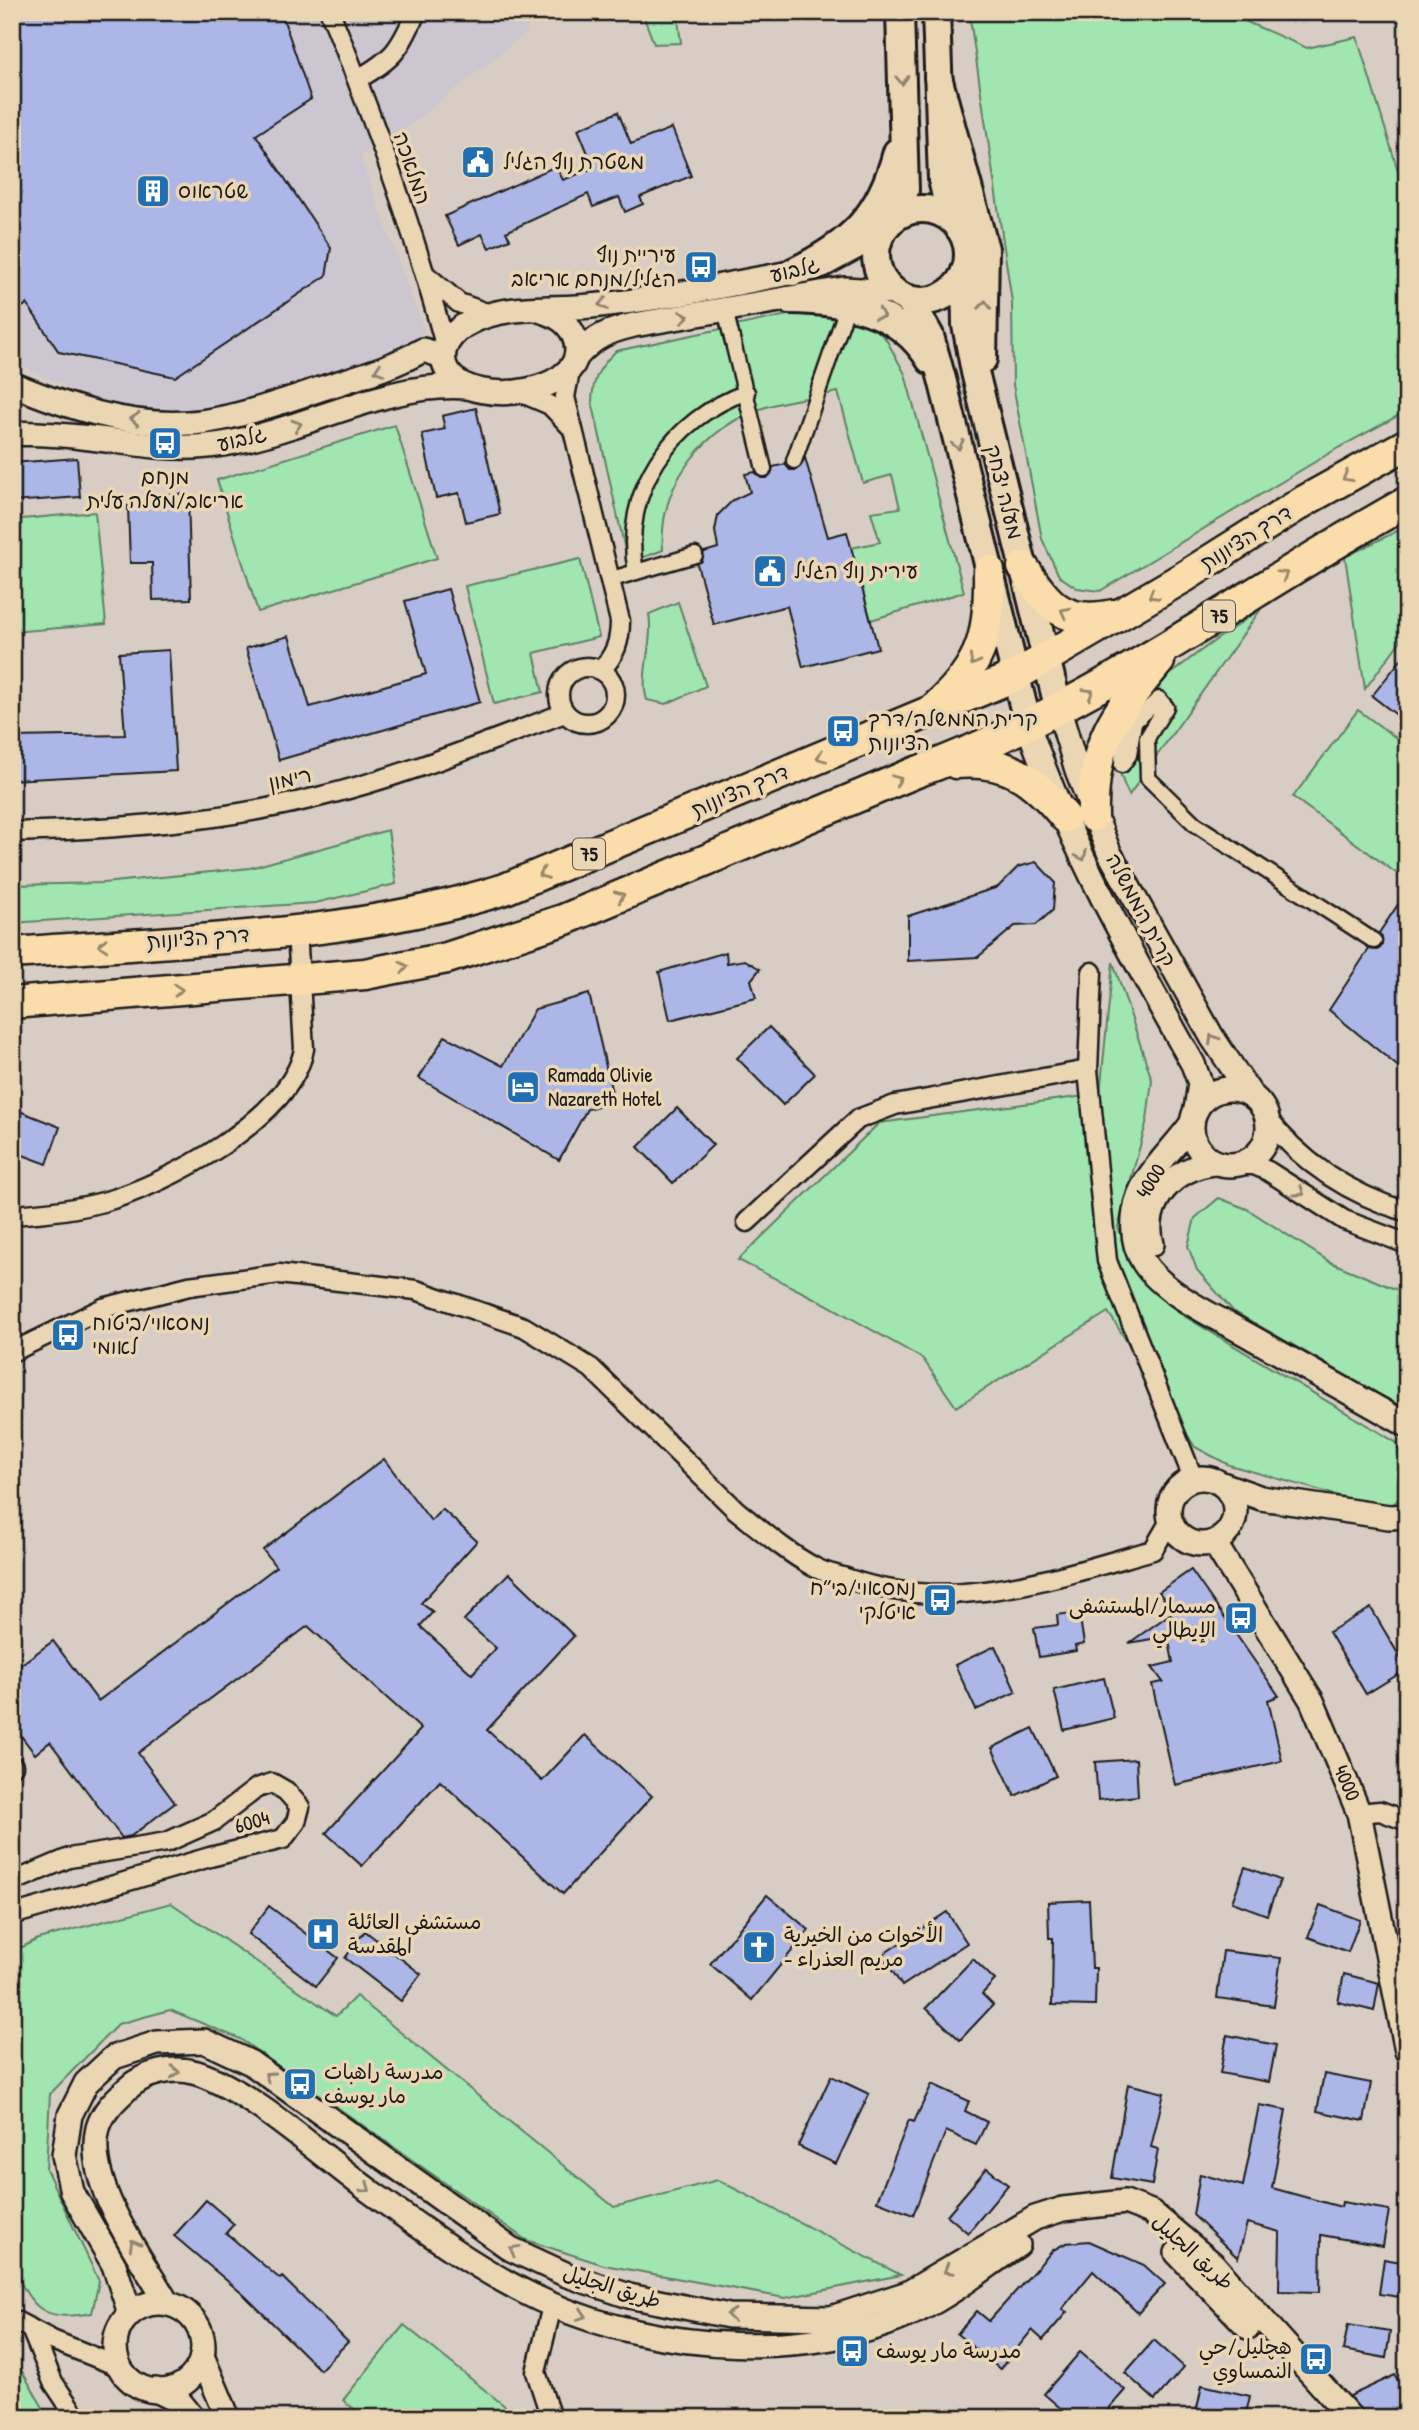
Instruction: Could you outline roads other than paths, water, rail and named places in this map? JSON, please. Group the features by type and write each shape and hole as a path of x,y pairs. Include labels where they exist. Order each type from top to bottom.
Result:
{"highway":[{"name":"דרך הציונות","path":"12,953 298,930 399,917 505,889 1016,676 1306,500 1407,444"},
{"name":"75","path":"12,1003 302,980 408,966 522,936 938,764 1059,710 1175,642 1332,544 1407,502"},
{"path":"1023,567 1042,596 1071,617 1088,619 1125,612"},
{"path":"929,713 954,690 978,657 985,639 989,611 989,571"},
{"path":"938,764 975,762 1012,769 1079,817 1107,733 1124,703 1175,642"}],"main road":[{"path":"900,12 905,190 888,225 876,259 886,284 902,296 937,299 949,293 965,271 967,242 947,201 942,178 936,12"},
{"path":"938,77 985,249 981,398"},
{"path":"793,272 824,257 847,240 876,206 888,183 903,127"},
{"path":"888,225 908,210 937,211 960,228"},
{"name":"מעלה יצחק","path":"965,271 966,325 981,398 1059,710"},
{"name":"מעלה יצחק","path":"902,296 930,336 1028,725"},
{"path":"789,300 848,304 877,312 909,333 924,349 942,379"}],"street":[{"name":"המלאכה","path":"330,12 358,79 422,270 444,350"},
{"path":"358,79 387,62 405,39 416,12"},
{"name":"גלבוע","path":"537,309 593,306 823,265 888,225"},
{"name":"המלאכה","path":"422,270 459,303 492,315"},
{"name":"גלבוע","path":"574,361 592,340 606,332 844,289 902,296"},
{"path":"794,461 848,304"},
{"path":"574,361 560,378 544,386 517,391 467,387 447,370 444,350 470,322 492,315 537,309 563,320 571,329 577,343 574,361 565,397 618,610 620,640 611,659 601,670"},
{"path":"725,310 764,469"},
{"name":"גלבוע","path":"12,384 61,405 119,418 189,424 266,406 400,363 423,350 444,350"},
{"name":"גלבוע","path":"12,433 81,436 172,449 209,446 250,439 422,388 441,385 467,387"},
{"path":"517,391 550,405 572,429"},
{"path":"636,572 632,554 637,512 652,471 664,449 702,412 747,392"},
{"path":"612,579 695,555"},
{"path":"586,667 601,670 614,685 615,701 605,718 581,723 565,713 559,695 565,677 586,667"},
{"path":"1124,703 1122,765 1129,755 1134,722 1159,699 1166,707 1147,738 1148,778 1195,824 1374,941"},
{"name":"קרית הממשלה","path":"1059,710 1079,817 1105,906 1194,1063 1200,1083 1194,1116 1194,1141 1203,1155 1214,1163"},
{"name":"רימון","path":"12,832 97,830 178,821 248,812 319,797 416,768 565,713"},
{"name":"קרית הממשלה","path":"1028,725 1079,817 1137,905 1212,1037 1251,1095 1261,1105 1265,1115 1300,1155 1330,1176 1358,1194 1407,1212"},
{"path":"12,1215 61,1211 103,1202 149,1186 211,1151 272,1107 301,1067 304,1049 298,930"},
{"path":"1092,972 1088,1070 1107,1261 1192,1478"},
{"path":"1160,1163 1177,1122 1183,1098 1183,1061 1175,1031"},
{"path":"747,1222 858,1119 895,1105 1088,1070"},
{"path":"1194,1116 1205,1097 1217,1091 1238,1090 1251,1095"},
{"path":"1240,1165 1250,1160 1266,1142 1269,1129 1265,1115"},
{"name":"4000","path":"1194,1116 1140,1193 1135,1209 1136,1247 1144,1263 1159,1279 1195,1305 1407,1425"},
{"path":"1214,1163 1254,1165 1268,1171 1344,1220 1407,1244"},
{"name":"4000","path":"1195,1305 1176,1289 1162,1270 1149,1233 1150,1214 1156,1198 1171,1182 1201,1164 1214,1163"},
{"path":"12,1352 103,1308 189,1286 279,1274 416,1290 524,1327 591,1368 736,1510 760,1529 814,1567 881,1591 960,1596 1020,1587 1153,1550 1170,1521 1170,1501 1176,1490 1192,1478 1204,1477 1261,1498 1389,1517 1407,1516"},
{"path":"1170,1521 1176,1531 1191,1542 1214,1542 1227,1533 1235,1517 1236,1505 1223,1484"},
{"path":"1235,1517 1262,1504 1283,1501"},
{"name":"4000","path":"1214,1542 1312,1701 1359,1813 1407,2051"},
{"name":"6004","path":"12,1882 69,1858 167,1842 214,1821 257,1788 272,1783 286,1791 300,1807 296,1822 283,1839 16,1913"},
{"path":"1359,1813 1380,1811 1407,1821"},
{"path":"12,1889 16,1913"},
{"name":"طريق الجليل","path":"130,2313 114,2265 72,2192 64,2155 70,2115 86,2083 114,2057 157,2043 204,2040 251,2063 511,2249 567,2275 629,2296 729,2316 831,2318 908,2293 1035,2218 1063,2208 1125,2202 1151,2212 1213,2264 1351,2418"},
{"name":"طريق الجليل","path":"167,2303 105,2194 96,2160 98,2128 109,2105 134,2082 166,2070 195,2073 232,2089 374,2194 473,2262 552,2306 622,2328 719,2345 834,2340 919,2310 1038,2231 1100,2215 1124,2215 1146,2226 1199,2273 1331,2418"},
{"path":"156,2390 182,2384 198,2367 202,2356 203,2342 191,2317 167,2303 141,2306 130,2313 115,2339 115,2353 120,2367 135,2383 180,2402 193,2418"},
{"path":"551,2418 536,2372 552,2306"},
{"path":"12,2319 120,2367"},
{"path":"31,2329 53,2382 77,2418"},
{"path":"202,2356 228,2418"}],"place":[{"name":"משטרת נוף הגליל","path":"478,162"},
{"name":"שטראוס","path":"153,191"},
{"name":"עיריית נוף הגליל/מנחם אריאב","path":"701,267"},
{"name":"מנחם אריאב/מעלה עלית","path":"165,443"},
{"name":"עירית נוף הגליל","path":"770,571"},
{"name":"קרית הממשלה/דרך הציונות","path":"843,731"},
{"name":"Ramada Olivie Nazareth Hotel","path":"523,1087"},
{"name":"נמסאוי/ביטוח לאומי","path":"68,1335"},
{"name":"נמסאוי/בי״ח איטלקי","path":"940,1600"},
{"name":"مسمار/المستشفى الإيطالي","path":"1241,1618"},
{"name":"مستشفى العائلة المقدسة","path":"323,1934"},
{"name":"الأخوات من الخيرية - مريم العذراء","path":"759,1947"},
{"name":"مدرسة راهبات مار يوسف","path":"300,2084"},
{"name":"مدرسة مار يوسف","path":"852,2351"},
{"name":"هچليل/حي النمساوي","path":"1316,2359"}]}
